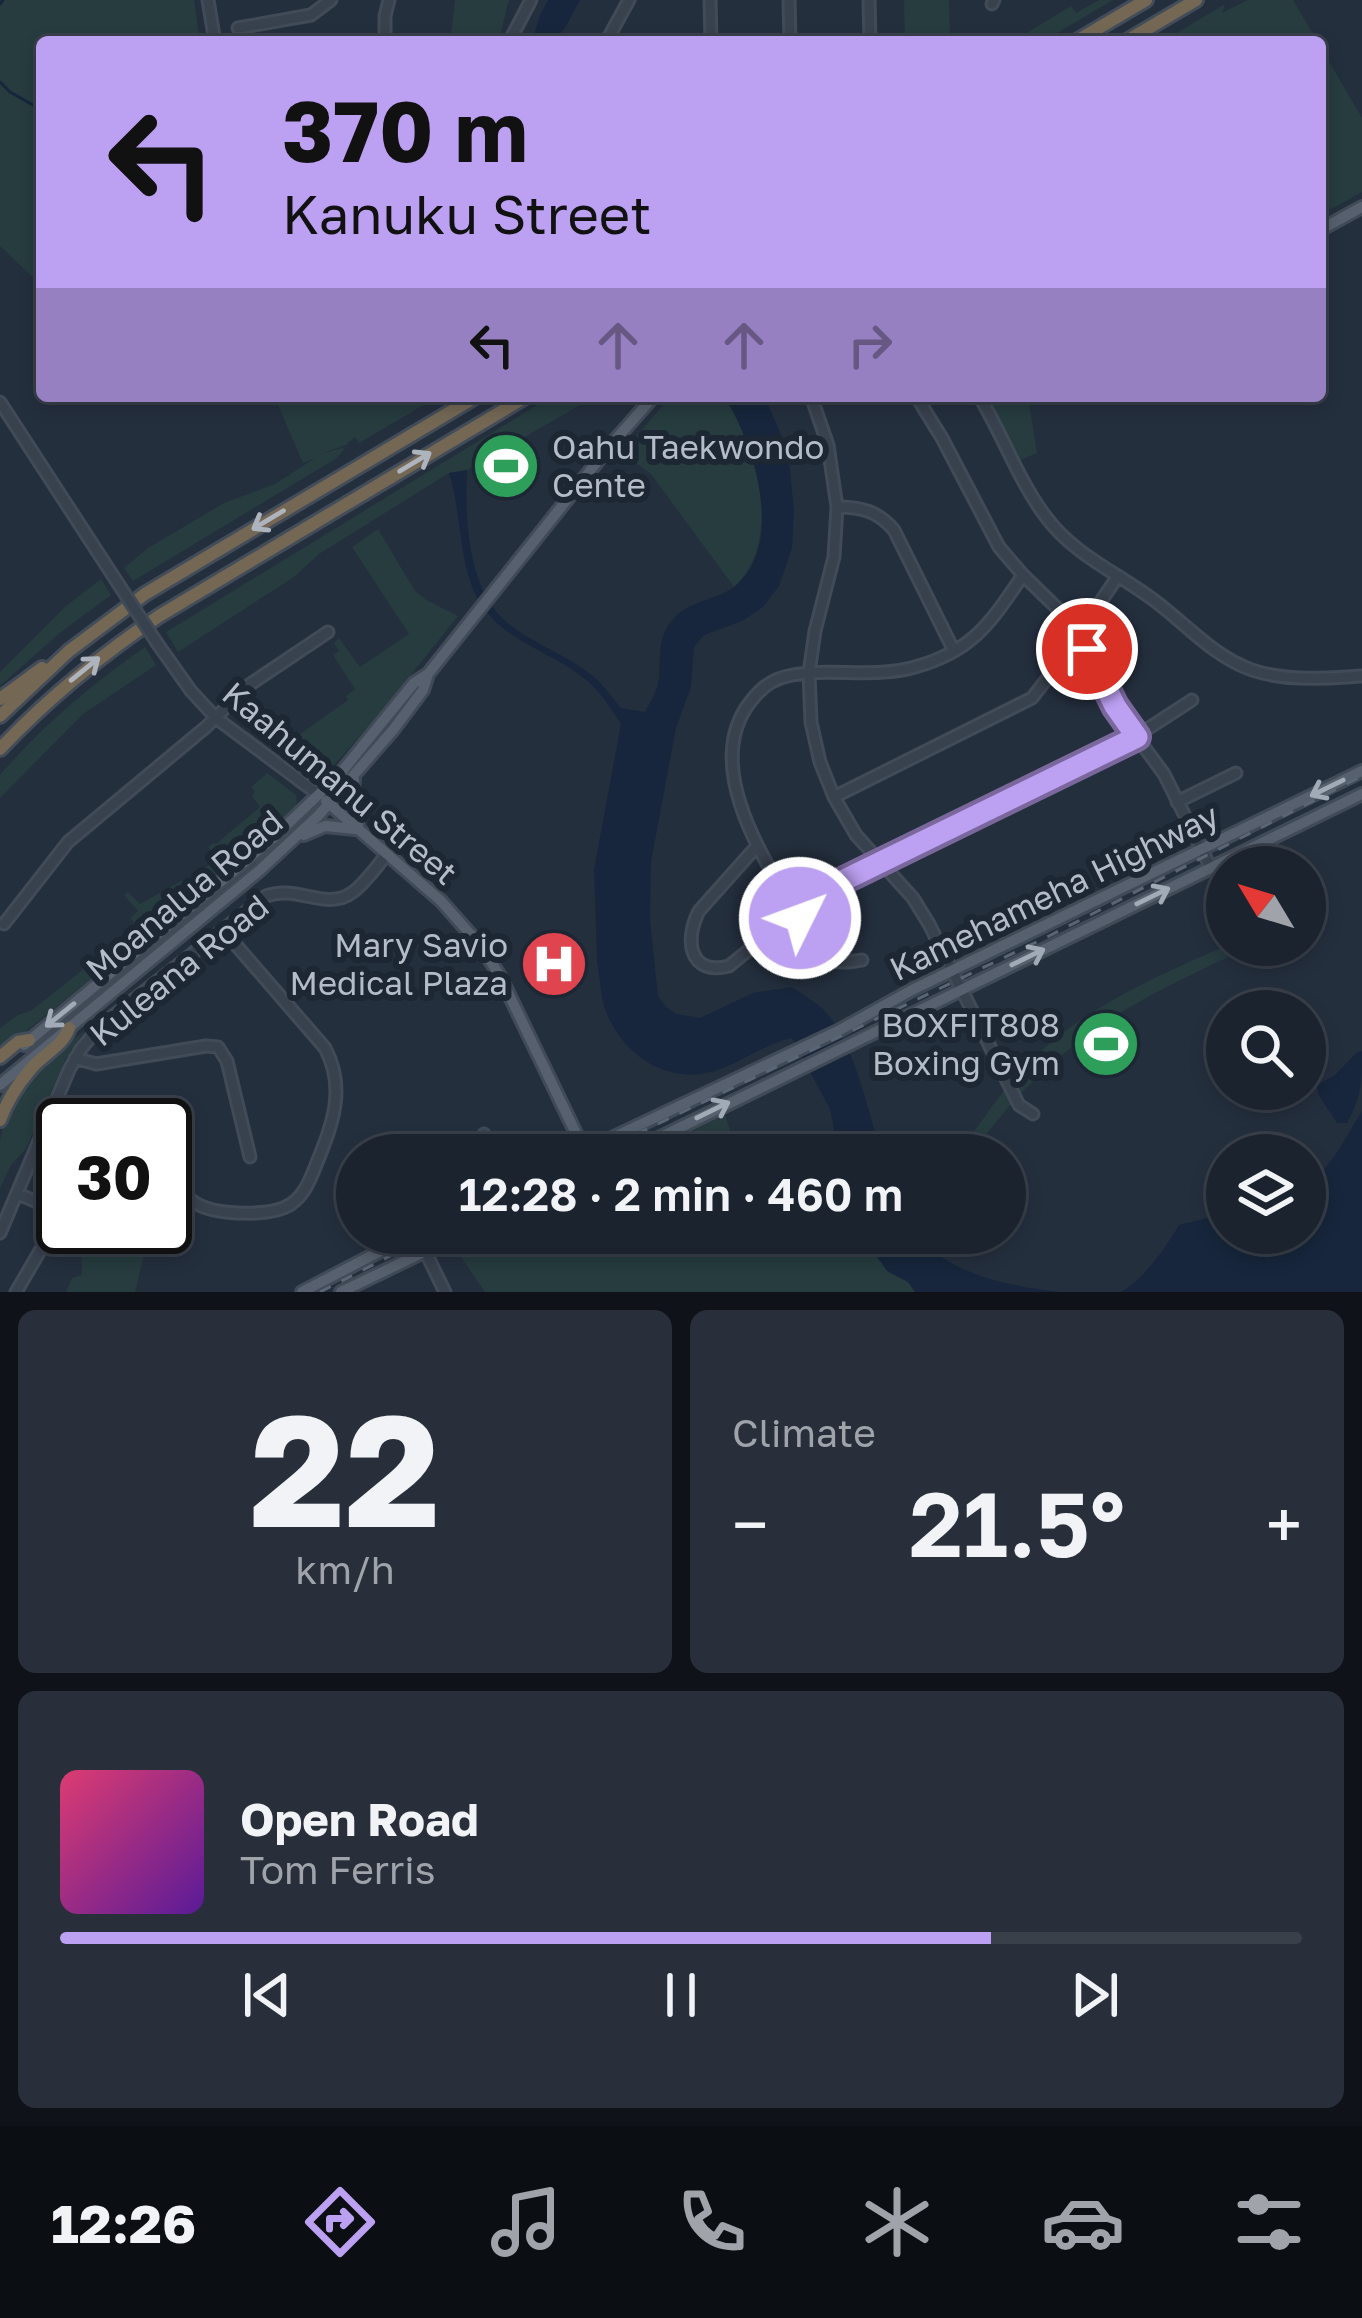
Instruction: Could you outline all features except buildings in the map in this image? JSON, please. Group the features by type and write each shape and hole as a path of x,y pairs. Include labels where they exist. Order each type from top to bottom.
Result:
{"highway":[{"path":"1085,36 1146,0"},
{"path":"1135,36 1196,0"},
{"path":"0,699 182,570 467,402"},
{"path":"0,749 64,686 132,634 198,590 517,402"},
{"path":"0,716 69,651"},
{"path":"0,1120 26,1075 66,1037 69,1028"},
{"path":"0,1061 18,1042 29,1040"}],"main road":[{"path":"1326,227 1362,207"},
{"name":"Moanalua Road","path":"29,1040 248,860 319,795 414,683 428,674 649,402"},
{"name":"Moanalua Road","path":"0,1084 292,841 354,778 423,690 428,674"},
{"name":"Kamehameha Highway","path":"623,1134 1362,771"},
{"path":"292,841 325,826 359,829 351,800 354,778"},
{"name":"Kamehameha Highway","path":"1256,846 1362,794"},
{"name":"Kaahumanu Street","path":"319,795 451,910 491,961 573,1134"},
{"name":"Kamehameha Highway","path":"666,1134 1206,870"},
{"path":"302,1292 375,1254"},
{"path":"341,1292 419,1254"}],"street":[{"path":"208,0 214,36"},
{"path":"238,28 311,15 331,0"},
{"path":"385,36 389,0"},
{"path":"511,36 531,0"},
{"path":"609,36 629,0"},
{"path":"710,0 711,36"},
{"path":"789,0 790,36"},
{"path":"869,0 870,36"},
{"name":"Kaahumanu Street","path":"0,402 191,691 216,718 319,795"},
{"path":"813,402 828,445 837,507 834,557 809,673 814,738 824,773 856,835 913,898 1019,1105 1033,1114"},
{"path":"920,402 990,533 1078,634 1115,706 1159,766 1206,858"},
{"path":"982,402 1044,514 1069,542 1211,646 1243,666 1268,674 1362,676"},
{"path":"837,507 871,512 894,530 954,651"},
{"path":"862,960 830,958 795,911 757,846 735,779 738,723 748,704 768,685 788,676 901,670 954,651 986,628 1023,575"},
{"path":"834,797 1028,701 1118,576"},
{"path":"4,924 68,842 249,685 328,632"},
{"path":"757,846 696,917 690,936 695,957 709,967 729,966 818,894 1137,737 1192,700"},
{"path":"1178,802 1236,772"},
{"name":"Kuleana Road","path":"58,1098 75,1058 107,1019 272,893 289,891 327,900 344,897 387,854"},
{"path":"192,1200 204,1208 273,1212 298,1198 332,1122 337,1093 333,1067 320,1042 223,930"},
{"path":"75,1058 96,1064 218,1047 227,1061 250,1157"},
{"name":"Kuleana Road","path":"0,1233 36,1150"},
{"path":"16,1292 53,1226 47,1208 18,1194"},
{"path":"426,1254 445,1292"}],"green space":[{"path":"0,0 194,0 199,36 36,36 36,280 0,246"},
{"path":"455,0 509,0 499,36 451,36"},
{"path":"904,0 949,0 950,36 905,36"},
{"path":"1099,0 1113,0 1052,36 1022,36 1071,6 1076,13"},
{"path":"1248,0 1293,0 1314,36 1172,36 1225,4 1222,13"},
{"path":"1326,56 1362,118 1362,192 1326,212"},
{"path":"277,402 429,402 359,443 355,437 320,454 346,447 337,458 133,581 124,568 148,548 224,503 275,484 315,458 303,463"},
{"path":"542,402 586,402 467,470 449,473 319,554 294,577 178,652 166,632"},
{"path":"666,402 728,402 755,466 762,519 749,568 734,587 651,474 622,453"},
{"path":"987,402 1029,402 1037,453 1018,461"},
{"path":"378,529 415,591 458,616 326,774 317,777 238,716 293,739 348,700 346,696 355,689 333,655 339,651 334,643 339,638 360,667 409,634 352,547"},
{"path":"101,579 111,595 0,686 0,672 66,606"},
{"path":"145,647 156,665 83,714 0,798 0,775 16,757 68,706"},
{"path":"267,773 296,795 294,808 148,932 142,931 130,918 138,911 124,895 128,892 140,904 215,862 217,857 208,847 260,807 251,787"},
{"path":"130,931 135,940 132,946 0,1052 0,1028 32,1010"},
{"path":"1206,955 1210,966 1095,1029 1042,1072 986,1134 972,1134 1012,1080 1055,1039 1126,993"},
{"path":"86,1029 66,1058 48,1098 36,1098 36,1126 0,1188 0,1140 5,1122 22,1091"},
{"path":"725,1115 731,1134 687,1134"},
{"path":"81,1254 144,1254 135,1292 66,1292 72,1278 82,1275"},
{"path":"459,1254 875,1254 880,1262 887,1254 905,1254 892,1273 916,1292 485,1292"}],"water":[{"path":"548,0 580,0 558,36 534,36"},
{"path":"727,402 767,402 790,469 792,548 779,586 763,607 742,621 704,635 694,647 691,687 676,728 651,862 650,920 658,996 676,1014 700,1018 753,993 792,987 830,1017 840,1032 876,1134 835,1134 830,1109 792,1038 723,1068 683,1074 646,1062 618,1035 602,998 594,869 621,724 585,679 501,627 479,601 464,555 449,473 467,470 472,554 496,611 518,631 588,672 621,708 645,712 657,686 661,643 670,623 684,610 734,587 750,569 759,546 760,493 746,440"},
{"path":"1362,1051 1356,1105 1347,1123 1337,1123 1326,1106 1326,1080"},
{"path":"1362,1111 1362,1292 1120,1292 1145,1272 1179,1225 1206,1218 1206,1254 1326,1254 1326,1167"},
{"path":"875,1254 938,1254 1000,1282 1060,1292 915,1292 908,1282 887,1271"}],"waterway":[{"path":"0,4 3,0"},
{"path":"0,82 36,107"}],"railway":[{"path":"637,1134 1049,936 1362,776"},
{"path":"320,1292 394,1254"}],"place":[{"name":"Oahu Taekwondo Cente","path":"506,466"},
{"name":"Mary Savio Medical Plaza","path":"554,964"},
{"name":"BOXFIT808 Boxing Gym","path":"1106,1044"}],"route":[{"path":"800,918 795,911 832,886 1137,737 1115,706 1087,649"}]}
